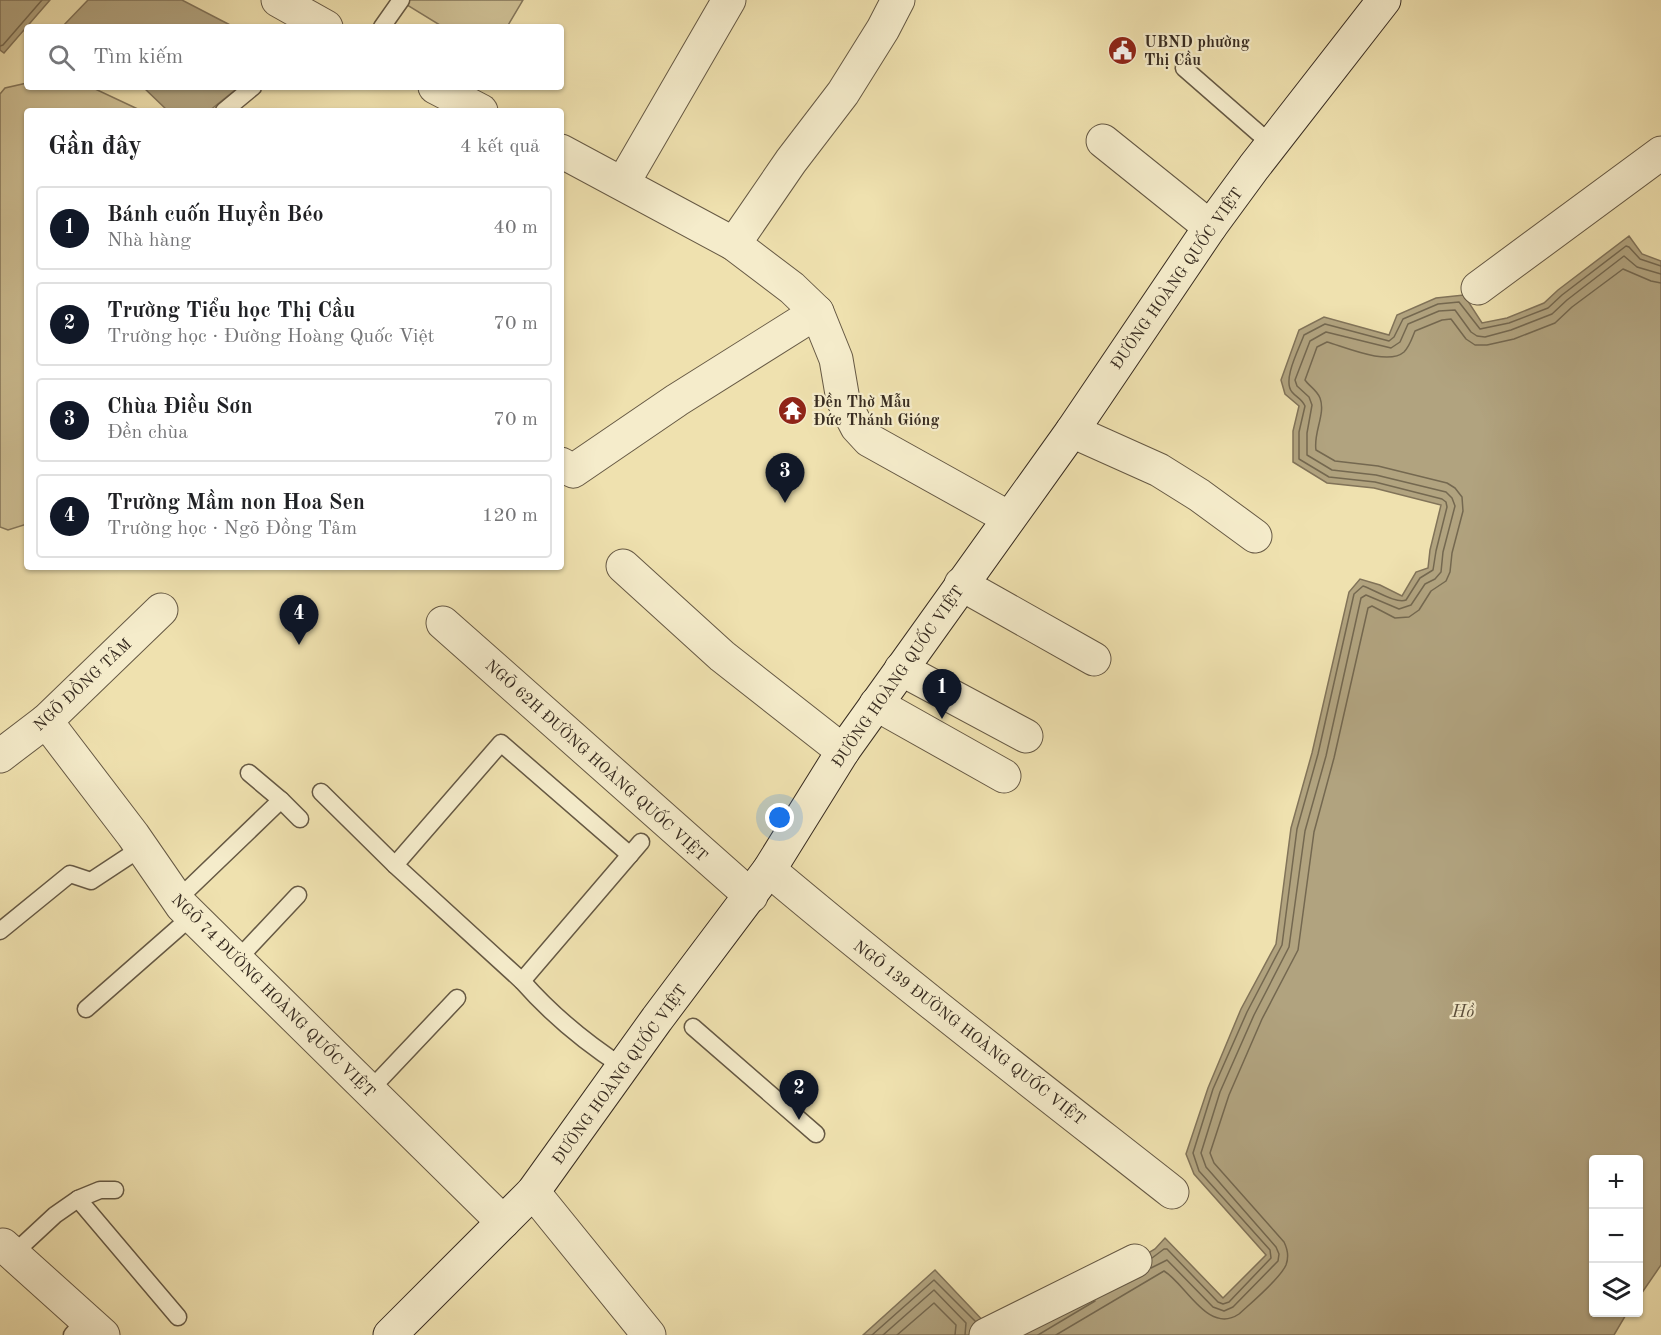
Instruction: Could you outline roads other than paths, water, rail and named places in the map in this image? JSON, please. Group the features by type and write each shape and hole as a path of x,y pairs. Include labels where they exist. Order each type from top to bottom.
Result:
{"street":[{"path":"278,0 321,24"},
{"path":"623,183 729,0"},
{"path":"735,244 791,161 843,93 898,0"},
{"name":"ĐƯỜNG HOÀNG QUỐC VIỆT","path":"390,1335 533,1192 770,870 843,751 1072,431 1210,227 1271,144 1384,0"},
{"path":"1103,141 1210,227"},
{"path":"564,153 735,244 792,288 817,312 836,359 843,400 857,428 869,440 1009,518"},
{"path":"1478,288 1661,153"},
{"path":"565,472 817,312"},
{"path":"1072,431 1159,470 1199,495 1255,536"},
{"path":"623,566 722,656 843,751"},
{"path":"961,584 1094,659"},
{"name":"NGÕ ĐỒNG TÂM","path":"0,756 45,721 161,610"},
{"name":"NGÕ 62H ĐƯỜNG HOÀNG QUỐC VIỆT","path":"443,623 751,896"},
{"path":"901,669 1026,736"},
{"path":"876,704 1004,776"},
{"name":"NGÕ 74 ĐƯỜNG HOÀNG QUỐC VIỆT","path":"45,721 184,908 503,1222"},
{"name":"NGÕ 139 ĐƯỜNG HOÀNG QUỐC VIỆT","path":"770,870 1011,1066 1172,1192"},
{"path":"533,1192 649,1335"},
{"path":"8,1249 87,1330"},
{"path":"986,1335 1135,1260"}],"lane":[{"path":"384,24 401,0"},
{"path":"1184,68 1271,144"},
{"path":"228,108 250,90"},
{"path":"395,865 501,744 635,849 522,981"},
{"path":"249,773 300,819"},
{"path":"321,792 395,865 522,981 538,999 602,1053 623,1067"},
{"path":"86,1009 184,908 281,800"},
{"path":"0,932 70,874 91,882 141,848"},
{"path":"237,960 298,895"},
{"path":"369,1091 457,998"},
{"path":"693,1027 816,1134"},
{"path":"8,1249 78,1199 100,1190 115,1190"},
{"path":"78,1199 178,1317"}],"water":[{"path":"0,0 50,0 29,24 24,24 24,30 4,53 0,50"},
{"path":"88,0 182,0 228,24 65,24"},
{"path":"146,90 235,90 213,108 165,108"},
{"name":"Hồ","path":"1629,236 1642,254 1661,261 1661,1265 1643,1291 1643,1155 1589,1155 1589,1317 1625,1317 1614,1335 1012,1335 1155,1249 1165,1238 1223,1298 1266,1255 1194,1174 1186,1154 1208,1088 1241,1009 1276,944 1291,828 1312,753 1349,592 1360,579 1380,585 1402,596 1416,572 1428,568 1441,505 1374,488 1327,483 1293,462 1293,431 1299,406 1285,394 1281,380 1299,330 1324,317 1389,335 1397,315 1436,298 1464,295 1482,323 1507,318 1544,303"},
{"path":"935,1270 989,1327 973,1335 863,1335"}],"place":[{"name":"UBND phường Thị Cầu","path":"1123,50"},
{"name":"Đền Thờ Mẫu Đức Thánh Gióng","path":"792,410"},
{"name":"Chùa Điều Sơn","path":"785,503"},
{"name":"Trường Mầm non Hoa Sen","path":"299,645"},
{"name":"Bánh cuốn Huyền Béo","path":"942,719"},
{"name":"Trường Tiểu học Thị Cầu","path":"799,1120"}]}
